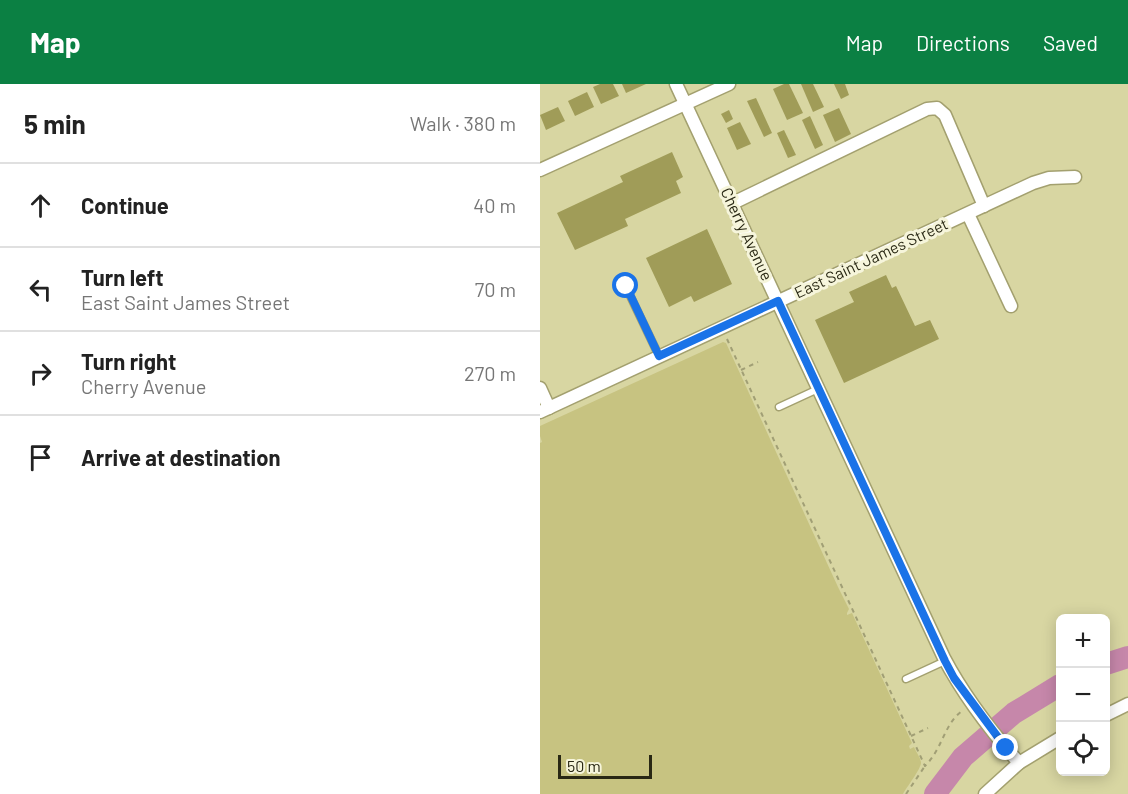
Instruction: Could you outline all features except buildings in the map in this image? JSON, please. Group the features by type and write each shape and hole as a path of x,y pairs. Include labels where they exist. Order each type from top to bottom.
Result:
{"street":[{"name":"Cherry Avenue","path":"676,84 967,705 1019,763"},
{"path":"540,170 729,84"},
{"path":"733,203 927,109 938,108 945,115 984,206"},
{"name":"East Saint James Street","path":"545,410 1033,183 1048,178 1075,177"},
{"path":"968,214 1011,306"},
{"path":"540,388 545,410"},
{"path":"1110,714 1128,704"},
{"path":"985,794 1019,763 1056,740"}],"lane":[{"path":"626,286 659,356"},
{"path":"779,407 819,388"},
{"path":"906,680 945,661"}],"path":[{"path":"727,339 925,766"},
{"path":"741,370 758,362"},
{"path":"906,794 940,746 953,718 967,705"},
{"path":"911,736 928,728"}],"shaded area":[{"path":"723,342 726,343 849,609 847,615 852,613 912,743 909,746 910,749 914,747 921,765 903,794 540,794 540,443 542,442 540,426"}],"waterway":[{"path":"1110,663 1128,657"},
{"path":"935,794 963,757 1014,713 1056,687"}],"route":[{"path":"626,286 659,356 778,301 945,661 954,678 1006,748"}]}
